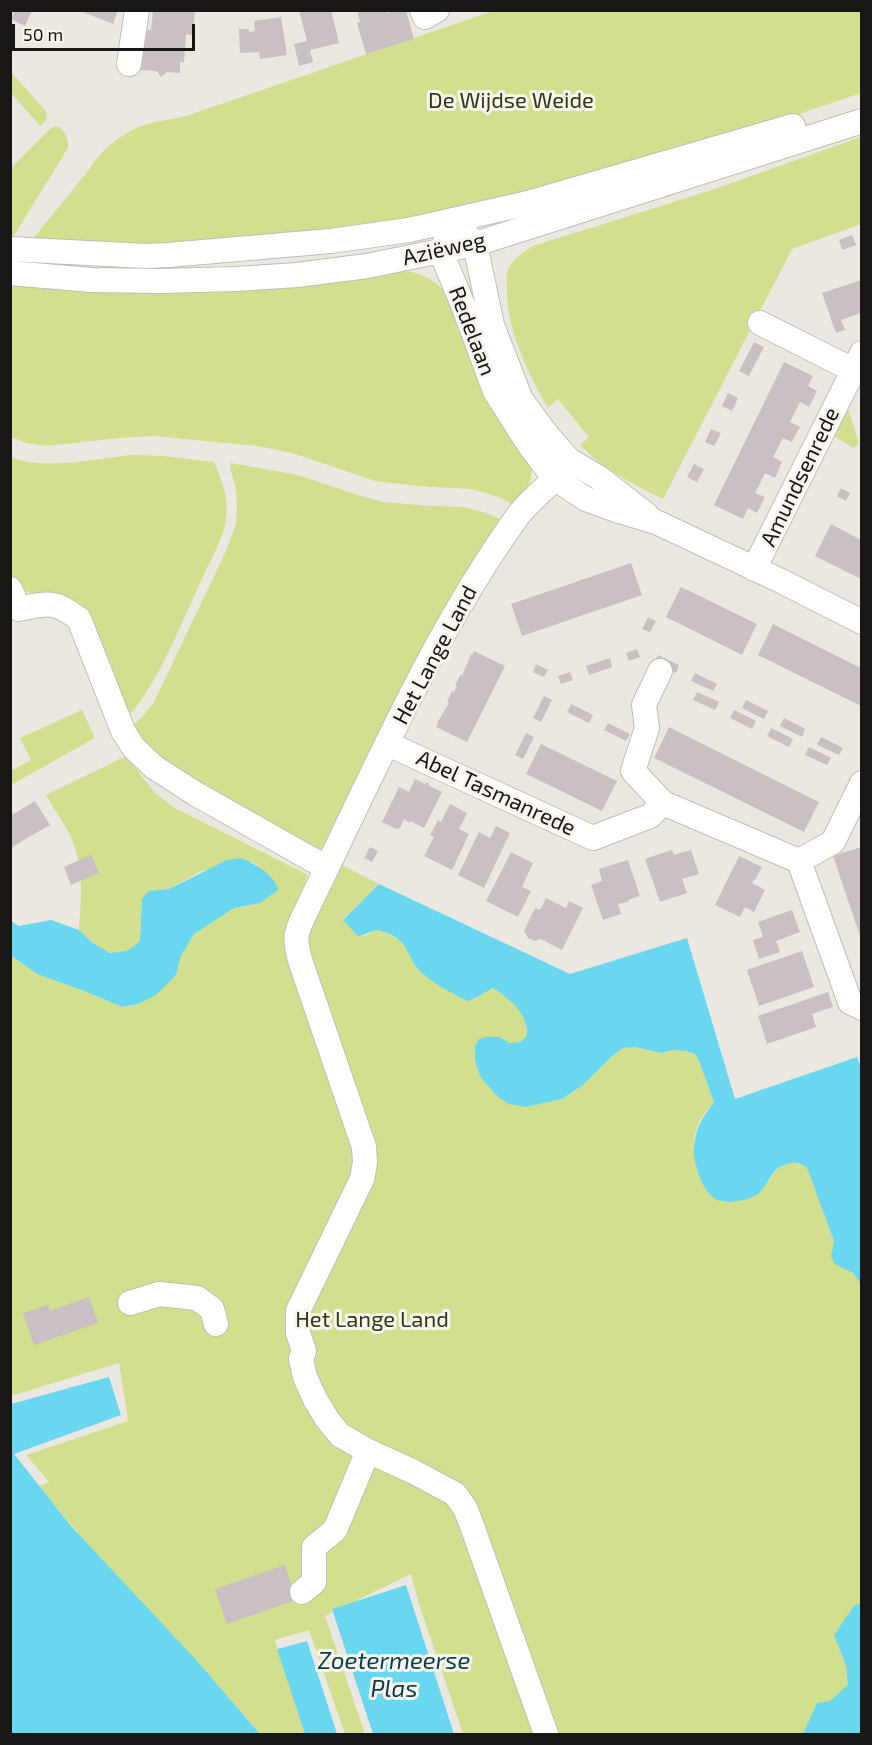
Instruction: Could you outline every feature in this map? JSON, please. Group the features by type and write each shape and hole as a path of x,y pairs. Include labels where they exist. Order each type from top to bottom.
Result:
{"street":[{"path":"129,64 137,10"},
{"path":"422,10 425,17 437,10"},
{"name":"Aziëweg","path":"10,249 168,255 331,241 410,230 528,203 861,105"},
{"name":"Aziëweg","path":"10,273 91,280 161,281 297,275 367,266 475,244 861,121"},
{"path":"441,252 454,220"},
{"name":"Redelaan","path":"454,220 475,244 492,325 521,400 569,460 598,477 656,522"},
{"name":"Redelaan","path":"441,252 495,391 528,443 554,478 586,499 656,522 861,622"},
{"path":"760,323 857,361"},
{"name":"Amundsenrede","path":"754,569 857,361"},
{"name":"Het Lange Land","path":"546,1734 465,1508 456,1494 340,1435 327,1419 305,1377 301,1359 304,1351 297,1311 362,1179 365,1163 364,1147 301,963 295,939 327,868 453,617 485,564 519,515 569,460"},
{"path":"12,596 20,609 47,603 65,609 79,619 123,730 134,748 154,767 196,794 327,868"},
{"path":"660,671 644,705 647,728 633,771 663,803 799,861 850,1002 861,1008"},
{"name":"Abel Tasmanrede","path":"388,744 593,838 650,816 663,803"},
{"path":"799,861 833,842 861,783"},
{"path":"130,1303 159,1294 197,1298 212,1309 216,1324"},
{"path":"302,1592 314,1582 314,1547 335,1530 368,1451"}],"green space":[{"name":"De Wijdse Weide","path":"493,11 861,11 861,93 758,128 416,221 341,233 130,247 27,246 99,157 111,144 133,130 151,123 183,117"},
{"path":"10,71 46,111 46,120 40,126 11,93"},
{"path":"58,126 66,136 68,148 10,245 10,169 51,128"},
{"path":"861,137 861,224 792,249 663,499 619,476 589,454 580,445 589,437 558,399 548,408 519,349 507,301 507,274 514,260 533,246 712,190"},
{"path":"406,271 430,280 449,297 531,465 530,482 515,505 496,496 471,489 375,481 292,453 257,446 154,436 46,446 26,443 11,437 10,285 352,278"},
{"path":"847,406 859,443 854,448 833,436"},
{"path":"132,455 214,462 224,490 227,511 220,542 170,650 141,701 129,716 91,624 22,589 13,579 11,573 11,457 55,464"},
{"path":"231,463 298,475 383,502 464,507 502,520 323,856 156,758 132,726 154,702 226,551 236,524 237,503"},
{"path":"82,710 95,738 11,785 11,771 31,760 20,738"},
{"name":"Het Lange Land","path":"126,756 155,793 175,808 308,875 296,904 340,864 379,884 343,919 365,936 375,930 400,940 409,951 415,964 474,1000 493,988 512,1002 522,1014 527,1036 520,1042 514,1043 499,1037 475,1061 482,1078 498,1097 526,1107 562,1099 583,1085 623,1048 635,1047 661,1053 673,1050 686,1051 695,1054 699,1061 714,1102 700,1121 694,1141 698,1171 713,1197 768,1182 784,1164 795,1163 807,1168 834,1241 861,1263 861,1669 817,1734 463,1734 411,1574 325,1616 365,1734 345,1734 309,1630 275,1640 305,1734 260,1734 93,1550 39,1486 49,1482 26,1455 128,1421 119,1363 11,1396 10,956 39,975 122,1007 138,1004 176,975 181,956 194,934 234,908 247,906 277,885 253,862 201,871 169,889 149,891 142,899 140,941 130,949 122,953 108,952 89,940 79,930 81,887 74,845 46,795"}],"water":[{"path":"240,858 269,875 278,890 260,903 234,908 194,934 181,956 176,975 156,995 138,1004 122,1007 39,975 11,956 11,921 19,926 51,920 79,930 94,944 110,953 127,951 140,941 142,899 149,891 169,889 227,860"},
{"path":"379,884 570,974 687,938 735,1099 857,1057 862,1070 861,1284 853,1273 835,1264 831,1256 834,1241 807,1168 804,1166 798,1163 785,1164 775,1171 758,1194 742,1200 730,1202 718,1200 710,1194 696,1167 694,1147 700,1123 714,1102 695,1054 686,1051 673,1050 661,1053 635,1047 623,1048 583,1085 562,1099 526,1107 509,1104 498,1097 481,1078 475,1061 475,1046 479,1039 486,1037 499,1037 510,1043 520,1042 527,1036 525,1021 517,1008 493,988 467,1001 439,985 417,968 403,944 391,935 381,931 372,931 358,936 343,920"},
{"name":"Zoetermeerse Plas","path":"109,1377 121,1415 14,1454 71,1526 198,1662 260,1734 11,1734 11,1404"},
{"name":"Zoetermeerse Plas","path":"406,1585 454,1734 373,1734 332,1609"},
{"path":"861,1603 861,1734 803,1734 817,1703 830,1701 848,1685 846,1665 834,1635 854,1606"},
{"name":"Zoetermeerse Plas","path":"307,1641 337,1734 305,1734 277,1649"}],"building":[{"path":"15,10 32,10 25,26 11,19"},
{"path":"78,10 118,10 113,24"},
{"path":"153,10 195,10 193,35 186,34 184,62 180,62 180,73 167,72 161,77 157,71 138,70 144,30 151,30"},
{"path":"299,10 331,10 339,43 310,50 313,62 299,66 294,44 307,41"},
{"path":"357,10 387,10 387,13 406,10 414,39 366,54 357,23 360,22"},
{"path":"281,17 287,55 260,59 259,52 240,53 239,29 255,31 254,21"},
{"path":"852,235 856,245 842,250 839,240"},
{"path":"861,280 861,313 841,320 845,330 836,333 822,293"},
{"path":"754,342 764,347 749,376 739,371"},
{"path":"784,362 813,376 808,386 817,391 809,407 800,402 790,422 800,427 792,442 783,438 773,457 782,462 775,478 765,473 755,493 765,497 757,513 748,508 743,519 714,505"},
{"path":"728,393 738,398 732,411 722,406"},
{"path":"711,429 721,433 714,446 705,442"},
{"path":"694,464 704,469 697,482 687,477"},
{"path":"841,488 850,493 846,501 837,496"},
{"path":"831,524 861,540 861,579 815,556"},
{"path":"631,563 642,595 522,636 511,604"},
{"path":"681,587 757,624 742,655 666,617"},
{"path":"648,617 656,621 650,632 642,629"},
{"path":"773,624 861,668 861,706 758,655"},
{"path":"637,649 640,657 629,661 626,653"},
{"path":"474,651 505,666 467,742 436,727"},
{"path":"658,655 679,665 676,673 654,662"},
{"path":"610,658 612,667 589,675 586,666"},
{"path":"536,664 548,670 544,677 533,672"},
{"path":"570,672 573,680 561,684 558,676"},
{"path":"695,673 717,684 713,691 691,681"},
{"path":"697,692 719,702 715,710 693,700"},
{"path":"544,696 552,700 541,722 533,718"},
{"path":"746,700 768,711 764,719 742,708"},
{"path":"571,704 593,715 589,723 567,712"},
{"path":"734,710 756,721 752,729 730,718"},
{"path":"784,718 805,729 802,737 780,726"},
{"path":"608,723 630,734 626,741 604,730"},
{"path":"669,727 819,802 804,832 654,758"},
{"path":"771,728 793,739 789,747 767,736"},
{"path":"526,733 534,737 523,759 515,755"},
{"path":"821,737 843,748 839,755 817,745"},
{"path":"541,744 617,781 602,811 526,774"},
{"path":"809,747 831,758 827,765 805,755"},
{"path":"415,779 425,784 426,782 442,792 424,828 404,819 400,828 396,829 382,822 399,787 409,792"},
{"path":"35,801 50,825 10,848 10,816"},
{"path":"450,804 467,813 459,829 469,834 452,870 424,856 434,837 430,835 438,820 441,822"},
{"path":"496,826 510,833 484,888 458,875 479,832 490,838"},
{"path":"370,847 378,851 372,862 364,858"},
{"path":"861,847 861,939 833,856"},
{"path":"672,850 674,855 691,850 699,874 682,879 687,893 660,902 645,859"},
{"path":"511,852 533,863 522,887 531,891 518,917 486,901"},
{"path":"91,855 99,873 71,885 64,867"},
{"path":"739,856 762,867 752,883 765,890 754,912 745,907 740,917 715,905"},
{"path":"628,860 640,896 618,904 621,914 603,920 591,885 602,881 599,869"},
{"path":"546,898 566,908 569,901 583,908 562,950 541,939 535,941 528,938 524,931 535,908 540,910"},
{"path":"792,910 800,932 776,941 780,952 759,959 753,940 763,937 758,922"},
{"path":"802,951 814,987 759,1006 747,970"},
{"path":"828,992 833,1007 812,1014 816,1027 767,1044 758,1016"},
{"path":"89,1297 98,1323 34,1345 23,1313 48,1305 50,1311"},
{"path":"285,1565 296,1600 227,1624 215,1589"}]}
